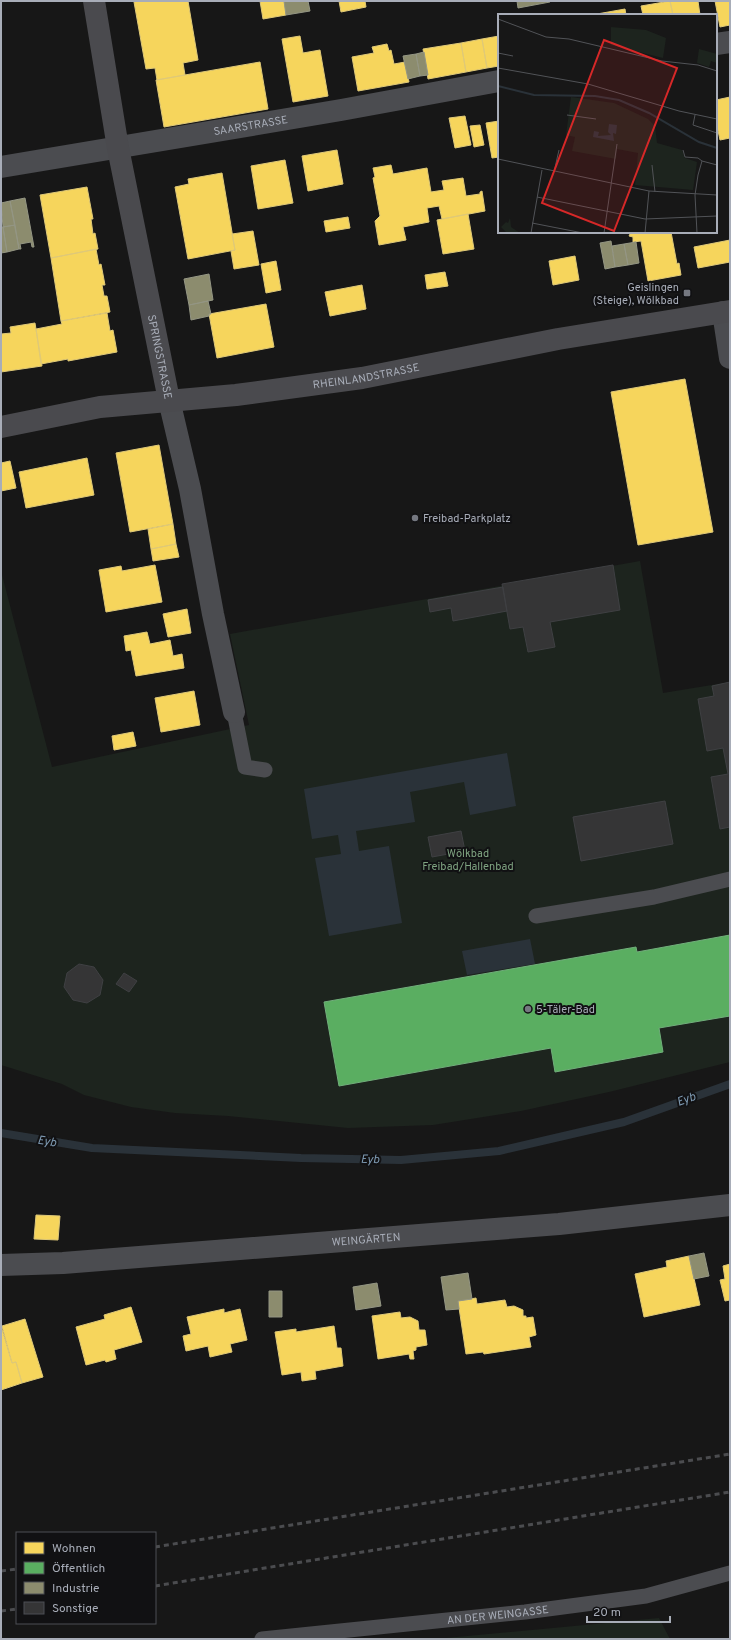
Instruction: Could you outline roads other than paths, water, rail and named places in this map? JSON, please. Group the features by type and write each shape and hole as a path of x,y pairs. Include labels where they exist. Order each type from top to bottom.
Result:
{"main road":[{"name":"SPRINGSTRASSE","path":"94,1 118,148 169,400"},
{"name":"RHEINLANDSTRASSE","path":"1,427 100,407 236,395 362,378 558,339 727,311"}],"street":[{"path":"717,44 730,42"},
{"name":"SAARSTRASSE","path":"1,167 498,81"},
{"path":"727,311 730,358"},
{"name":"SPRINGSTRASSE","path":"169,400 190,489 213,614 234,712"},
{"name":"WEINGÄRTEN","path":"1,1265 63,1263 559,1224 730,1205"}],"lane":[{"path":"234,712 245,767 265,770"},
{"path":"536,916 654,897 730,879"},
{"name":"AN DER WEINGASSE","path":"262,1639 525,1612 646,1596 730,1573"}],"waterway":[{"name":"Eyb","path":"1,1133 92,1148 301,1158 401,1160 499,1151 624,1122 730,1084"}],"railway":[{"path":"156,1547 730,1454"},
{"path":"156,1586 730,1492"},
{"path":"1,1571 16,1569"},
{"path":"1,1611 16,1609"}],"place":[{"name":"Geislingen (Steige), Wölkbad","path":"687,293"},
{"name":"Freibad-Parkplatz","path":"415,518"},
{"name":"5-Täler-Bad","path":"528,1009"}],"park label":[{"name":"Wölkbad Freibad/Hallenbad","path":"468,859"}]}
